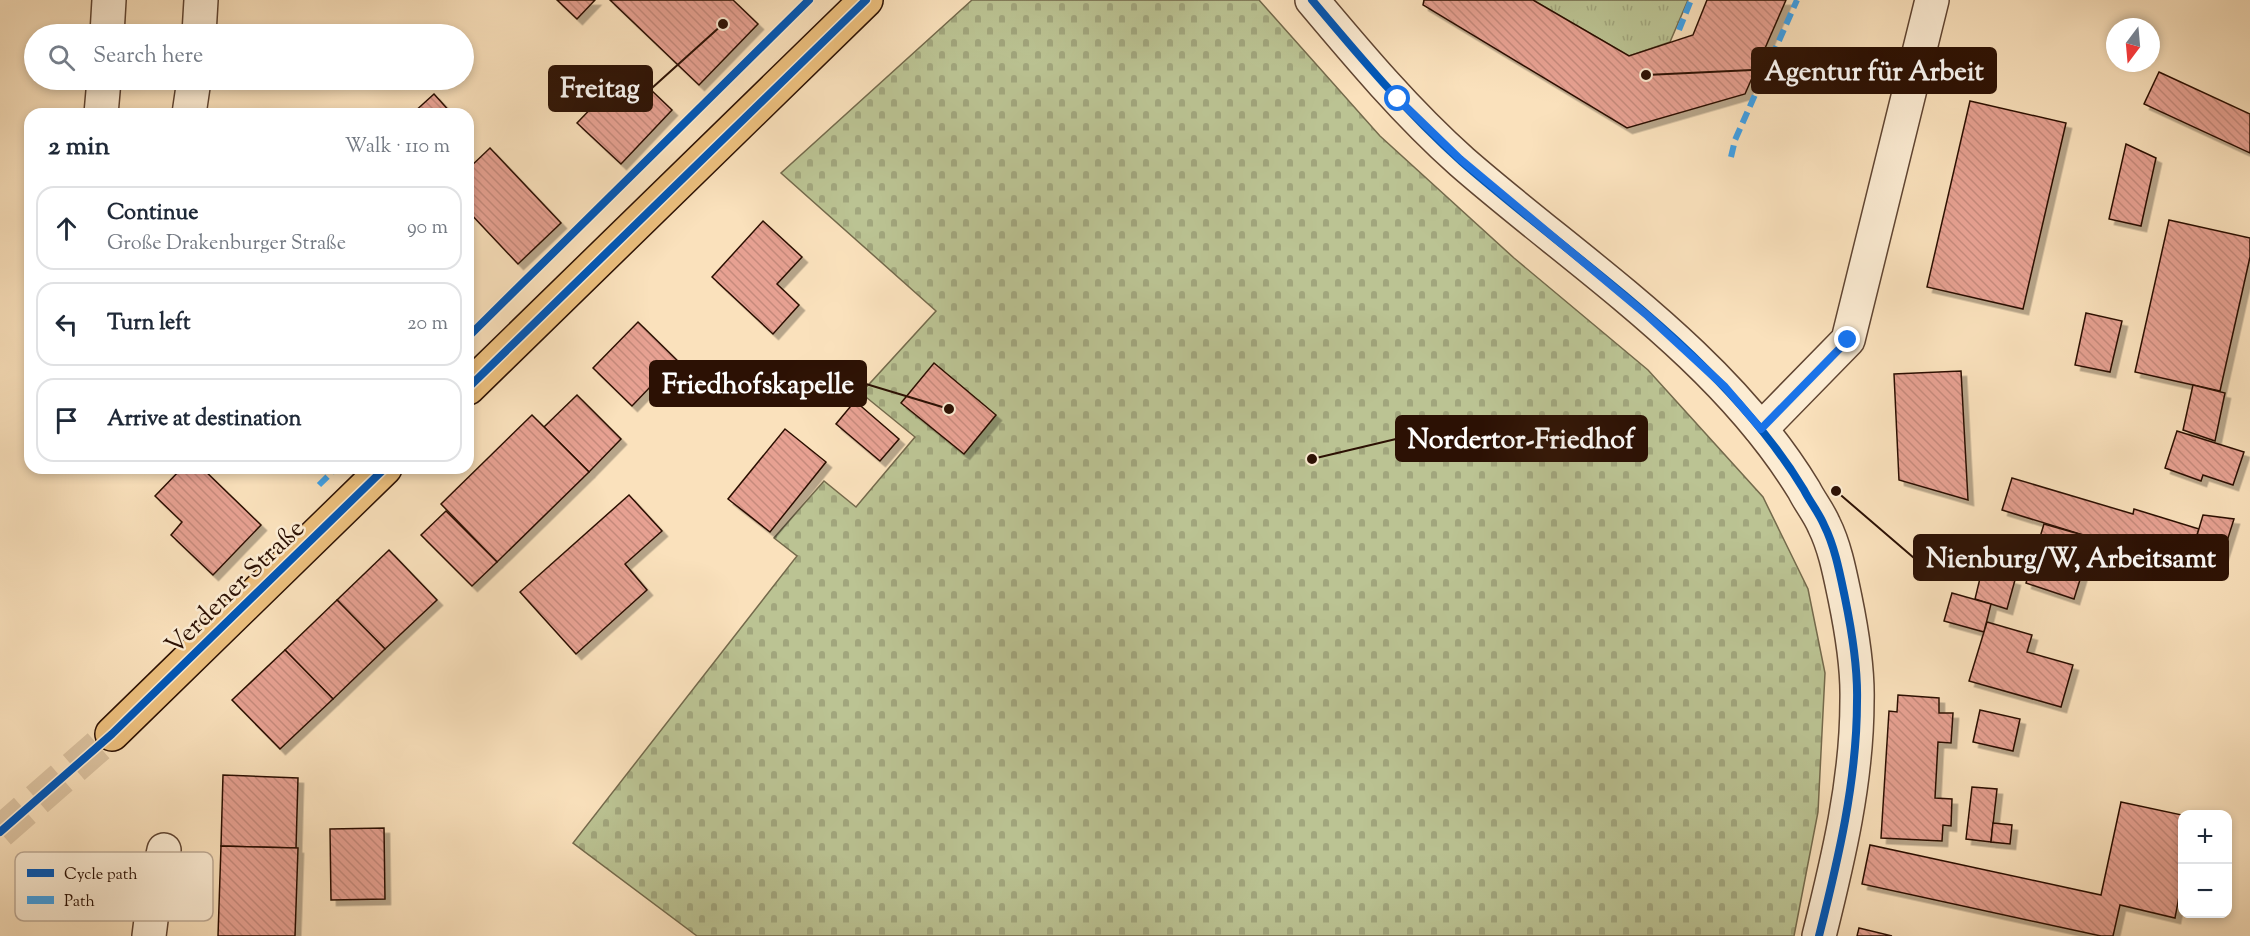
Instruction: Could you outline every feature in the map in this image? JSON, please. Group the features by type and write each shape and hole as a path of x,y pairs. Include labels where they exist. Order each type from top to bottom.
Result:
{"main road":[{"path":"474,382 866,0"},
{"name":"Verdener Straße","path":"112,735 379,474"}],"street":[{"path":"108,24 109,0"},
{"path":"200,24 201,0"},
{"path":"1312,0 1398,99 1460,159 1648,316 1725,387 1761,429 1791,470 1825,526 1840,576 1852,631 1857,701 1852,770 1840,848 1819,936"},
{"path":"1761,429 1848,340 1932,0"},
{"path":"102,108 103,90"},
{"path":"190,108 193,90"},
{"path":"149,936 151,921"}],"green space":[{"path":"972,0 1259,0 1380,136 1514,258 1648,370 1763,497 1808,589 1825,673 1818,812 1794,936 697,936 573,843 797,556 774,538 824,481 856,507 915,437 861,393 936,311 781,173"},
{"path":"1533,0 1688,0 1670,42 1629,56"}],"building":[{"path":"557,0 595,0 577,19"},
{"path":"610,0 733,0 758,24 699,85"},
{"path":"1424,0 1533,0 1629,56 1693,35 1707,0 1786,0 1745,94 1627,128 1423,5"},
{"path":"629,69 672,110 621,164 577,123"},
{"path":"2159,72 2250,114 2250,153 2144,104"},
{"path":"434,94 447,108 419,108"},
{"path":"1970,101 2066,123 2023,309 1927,287"},
{"path":"2126,144 2156,158 2141,226 2109,219"},
{"path":"490,148 561,223 518,264 474,217 474,163"},
{"path":"2169,220 2250,238 2250,257 2220,391 2135,372"},
{"path":"763,221 802,257 777,284 799,305 773,334 712,277"},
{"path":"2086,313 2122,321 2110,372 2075,365"},
{"path":"638,322 687,370 663,396 652,385 632,406 593,368"},
{"path":"934,363 996,415 964,454 901,403"},
{"path":"1961,371 1968,500 1899,480 1894,374"},
{"path":"2193,385 2225,393 2215,441 2183,430"},
{"path":"577,395 621,439 589,472 544,427"},
{"path":"855,401 899,439 880,461 836,424"},
{"path":"532,415 589,472 497,562 441,504"},
{"path":"785,429 826,462 770,532 728,499"},
{"path":"2177,431 2244,452 2233,485 2203,475 2201,481 2165,468"},
{"path":"176,474 208,474 261,525 213,575 171,535 182,522 155,496"},
{"path":"2012,478 2133,514 2134,509 2199,529 2187,567 2002,510"},
{"path":"629,495 662,531 625,564 647,590 576,654 520,592"},
{"path":"446,511 497,562 472,586 421,535"},
{"path":"2203,515 2234,519 2221,560 2192,552"},
{"path":"2044,524 2093,538 2074,599 2026,583"},
{"path":"389,550 437,600 385,649 337,600"},
{"path":"1982,570 2015,580 2007,609 1975,599"},
{"path":"1952,593 1991,604 1984,632 1944,621"},
{"path":"337,600 385,649 333,699 285,650"},
{"path":"1987,622 2032,635 2027,652 2073,665 2061,707 1969,681"},
{"path":"285,650 333,699 280,749 232,700"},
{"path":"1898,695 1939,698 1939,713 1953,713 1951,743 1938,742 1935,798 1952,799 1951,826 1943,825 1942,841 1881,838 1889,711 1897,712"},
{"path":"1980,710 2020,719 2013,751 1973,742"},
{"path":"223,775 298,778 296,848 221,846"},
{"path":"1972,787 1997,789 1991,842 1966,839"},
{"path":"2121,802 2178,814 2178,902 2175,918 2120,905 2113,936 2101,936 1862,884 1870,845 2101,895"},
{"path":"1993,823 2012,825 2010,844 1991,842"},
{"path":"384,828 385,899 331,900 330,829"},
{"path":"221,846 298,848 295,936 218,936"},
{"path":"1859,928 1892,936 1857,936"}],"tunnel":[{"path":"0,832 112,734"}],"marked path":[{"path":"1679,30 1691,0"},
{"path":"1731,157 1735,140 1797,0"},
{"path":"319,485 330,474"}],"cycle path":[{"path":"474,331 809,0"},
{"path":"474,382 866,0"},
{"path":"1312,0 1384,84 1462,162 1600,275 1691,354 1771,441 1820,516 1837,561 1852,637 1857,688 1854,761 1850,790 1819,936"},
{"path":"0,832 112,734 379,474"}],"place":[{"name":"Freitag","path":"723,24"},
{"name":"Agentur für Arbeit","path":"1646,75"},
{"name":"Friedhofskapelle","path":"949,409"},
{"name":"Nordertor-Friedhof","path":"1312,459"},
{"name":"Nienburg/W, Arbeitsamt","path":"1836,491"}],"route":[{"path":"1398,99 1460,159 1648,316 1725,387 1761,429 1848,340"}]}
